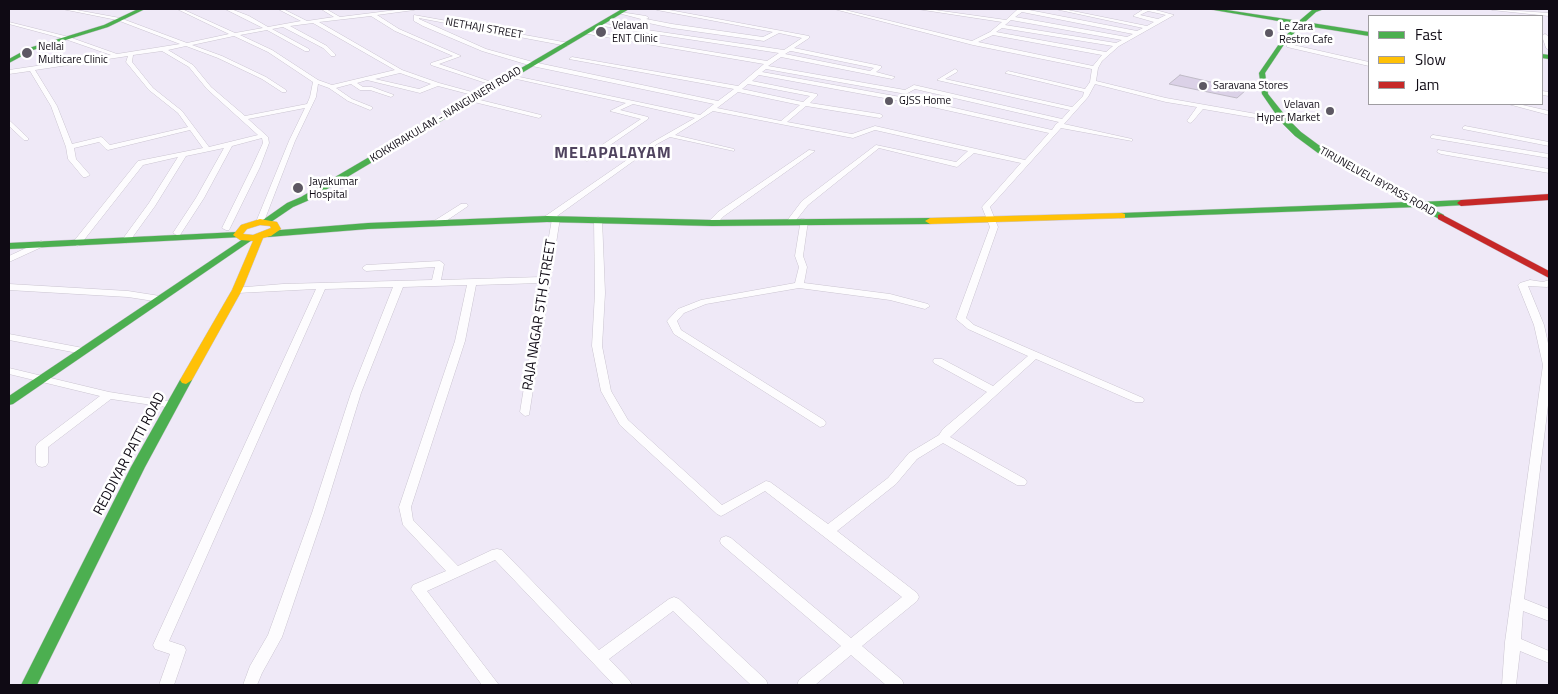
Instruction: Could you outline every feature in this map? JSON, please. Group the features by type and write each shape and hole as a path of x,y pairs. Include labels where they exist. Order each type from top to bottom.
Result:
{"main road":[{"path":"11,58 31,48 106,26 142,9"},
{"path":"1211,9 1368,34"},
{"name":"TIRUNELVELI BYPASS ROAD","path":"1321,9 1314,11 1305,24 1281,45 1262,73 1265,94 1285,121 1298,134 1321,151 1424,206 1548,283"},
{"name":"KOKKIRAKULAM - NANGUNERI ROAD","path":"9,402 218,259 290,205 304,199 623,11"},
{"path":"1305,24 1273,71 1271,78 1272,93 1284,110 1311,139 1424,206 1549,268"},
{"path":"9,246 162,238 257,230 551,219 712,223 991,220 1424,206 1549,197"},
{"path":"162,238 177,233 226,228 257,230"},
{"name":"REDDIYAR PATTI ROAD","path":"29,685 138,467 237,290 257,230"}],"street":[{"path":"64,9 118,20 184,44 264,78 284,91"},
{"path":"179,9 270,51 316,81 331,87 350,100 370,108"},
{"path":"227,9 247,17 307,50"},
{"path":"280,9 306,22"},
{"path":"323,9 340,18"},
{"path":"346,9 357,16"},
{"path":"394,9 401,12"},
{"path":"9,72 163,49 284,25 414,9"},
{"path":"551,219 668,135 701,117 748,82 766,65 806,37 657,9"},
{"path":"836,9 973,43 1095,68"},
{"path":"919,9 1128,39"},
{"path":"1057,9 1146,28"},
{"path":"1088,9 1159,21"},
{"path":"1125,23 1145,9 1172,15 1137,33 1117,45 1107,54 1095,68 1093,82 1086,96 1072,109 986,207 994,227 962,319 971,328 1139,400"},
{"path":"1492,9 1549,15"},
{"path":"973,43 992,33 1021,10 1137,33"},
{"path":"623,11 644,19 672,26 764,39 777,32"},
{"name":"NETHAJI STREET","path":"401,12 567,44"},
{"path":"372,14 397,30 458,56 433,64 498,85"},
{"path":"418,16 416,20 453,38 484,50 532,64 719,103"},
{"path":"313,21 400,71 476,98 539,116"},
{"path":"1004,22 1117,45"},
{"path":"9,23 67,38 116,56"},
{"path":"600,24 880,67 871,73"},
{"path":"284,25 325,47 333,55"},
{"path":"585,33 906,92 914,87 1130,140"},
{"path":"992,33 1107,54"},
{"path":"1545,36 1549,48"},
{"path":"1289,46 1368,64"},
{"path":"163,49 191,66 209,88 266,138 266,143 240,204 226,228"},
{"path":"785,52 892,77"},
{"path":"131,54 129,62 136,72 151,89 180,112 207,149"},
{"path":"572,59 739,89 805,104 880,116"},
{"path":"30,68 54,106 70,147 72,159 86,175"},
{"path":"331,87 400,71"},
{"path":"955,71 940,80 1072,109"},
{"path":"757,73 928,104 1053,132"},
{"path":"1008,73 1087,91"},
{"path":"659,79 666,75"},
{"path":"512,76 701,117"},
{"path":"368,79 420,91 437,84"},
{"path":"257,230 292,141 309,105 316,81"},
{"path":"352,82 362,89 370,88 391,94"},
{"path":"748,82 815,95 782,123"},
{"path":"1093,82 1202,106 1285,121"},
{"path":"644,88 651,84"},
{"path":"587,159 646,118 613,111 632,102"},
{"path":"244,118 309,105"},
{"path":"1515,105 1549,113"},
{"path":"1190,122 1202,106"},
{"path":"712,109 853,136 875,128 1026,162"},
{"path":"9,122 26,139"},
{"path":"70,147 101,139 108,148 192,128"},
{"path":"1465,128 1549,144"},
{"path":"668,135 732,150"},
{"path":"77,242 141,163 229,145 262,136"},
{"path":"1432,136 1549,156"},
{"path":"177,233 200,198 229,145"},
{"path":"790,222 805,203 878,146 957,165 972,150"},
{"path":"712,223 721,214 811,151"},
{"path":"1441,152 1549,171"},
{"path":"126,240 183,155"},
{"path":"437,223 464,206"},
{"name":"RAJA NAGAR 5TH STREET","path":"525,412 545,280 551,219"},
{"path":"598,219 600,293 597,346 606,391 624,422 721,511 766,485 828,530 912,597 804,685"},
{"path":"799,285 803,267 799,256 804,222"},
{"path":"9,259 41,244"},
{"path":"366,268 440,264 436,283"},
{"path":"237,290 283,287 545,280"},
{"path":"456,572 408,522 405,507 460,341 472,282"},
{"path":"1509,685 1516,602 1548,365 1539,325 1524,285 1548,283"},
{"path":"250,685 255,671 275,637 356,393 399,284"},
{"path":"820,423 677,332 672,321 681,311 704,302 799,285 890,297 925,306"},
{"path":"9,287 128,294 160,299"},
{"path":"166,685 179,650 160,645 321,287"},
{"path":"9,337 83,351"},
{"path":"828,530 892,481 913,456 943,438 947,432 1034,356"},
{"path":"938,361 994,390"},
{"path":"9,371 109,395 173,405"},
{"path":"42,462 42,446 109,395"},
{"path":"943,438 1021,482"},
{"path":"726,542 897,685"},
{"path":"491,685 418,589 497,554 624,685"},
{"path":"1516,602 1549,615"},
{"path":"598,659 674,603 761,685"},
{"path":"1512,642 1549,657"}],"building":[{"name":"Saravana Stores","path":"1180,75 1246,90 1237,98 1169,84"}],"traffic: fast":[{"path":"9,61 31,49 106,26 142,9"},
{"path":"265,222 290,205 304,199 626,9"},
{"path":"1211,9 1368,34"},
{"path":"1321,9 1314,11 1300,23 1281,45 1262,73 1265,94 1285,121 1298,134 1321,151 1441,217"},
{"path":"1543,56 1549,57"},
{"path":"1122,216 1461,203"},
{"path":"268,234 368,226 547,219 712,223 930,221"},
{"path":"9,246 238,235"},
{"path":"9,401 249,238"},
{"path":"29,685 138,467 186,380"}],"traffic: slow":[{"path":"930,221 1122,216"},
{"path":"260,222 274,224 276,229 268,234 253,238 243,238 238,235 244,227 260,222"},
{"path":"186,380 237,290 259,237"}],"traffic: jam":[{"path":"1461,203 1549,197"},
{"path":"1441,217 1549,275"}],"place":[{"name":"Velavan ENT Clinic","path":"601,32"},
{"name":"Le Zara Restro Cafe","path":"1269,33"},
{"name":"Nellai Multicare Clinic","path":"27,53"},
{"name":"Saravana Stores","path":"1203,86"},
{"name":"GJSS Home","path":"889,101"},
{"name":"Velavan Hyper Market","path":"1330,111"},
{"name":"Jayakumar Hospital","path":"298,188"}],"district":[{"name":"MELAPALAYAM","path":"613,154"}]}
